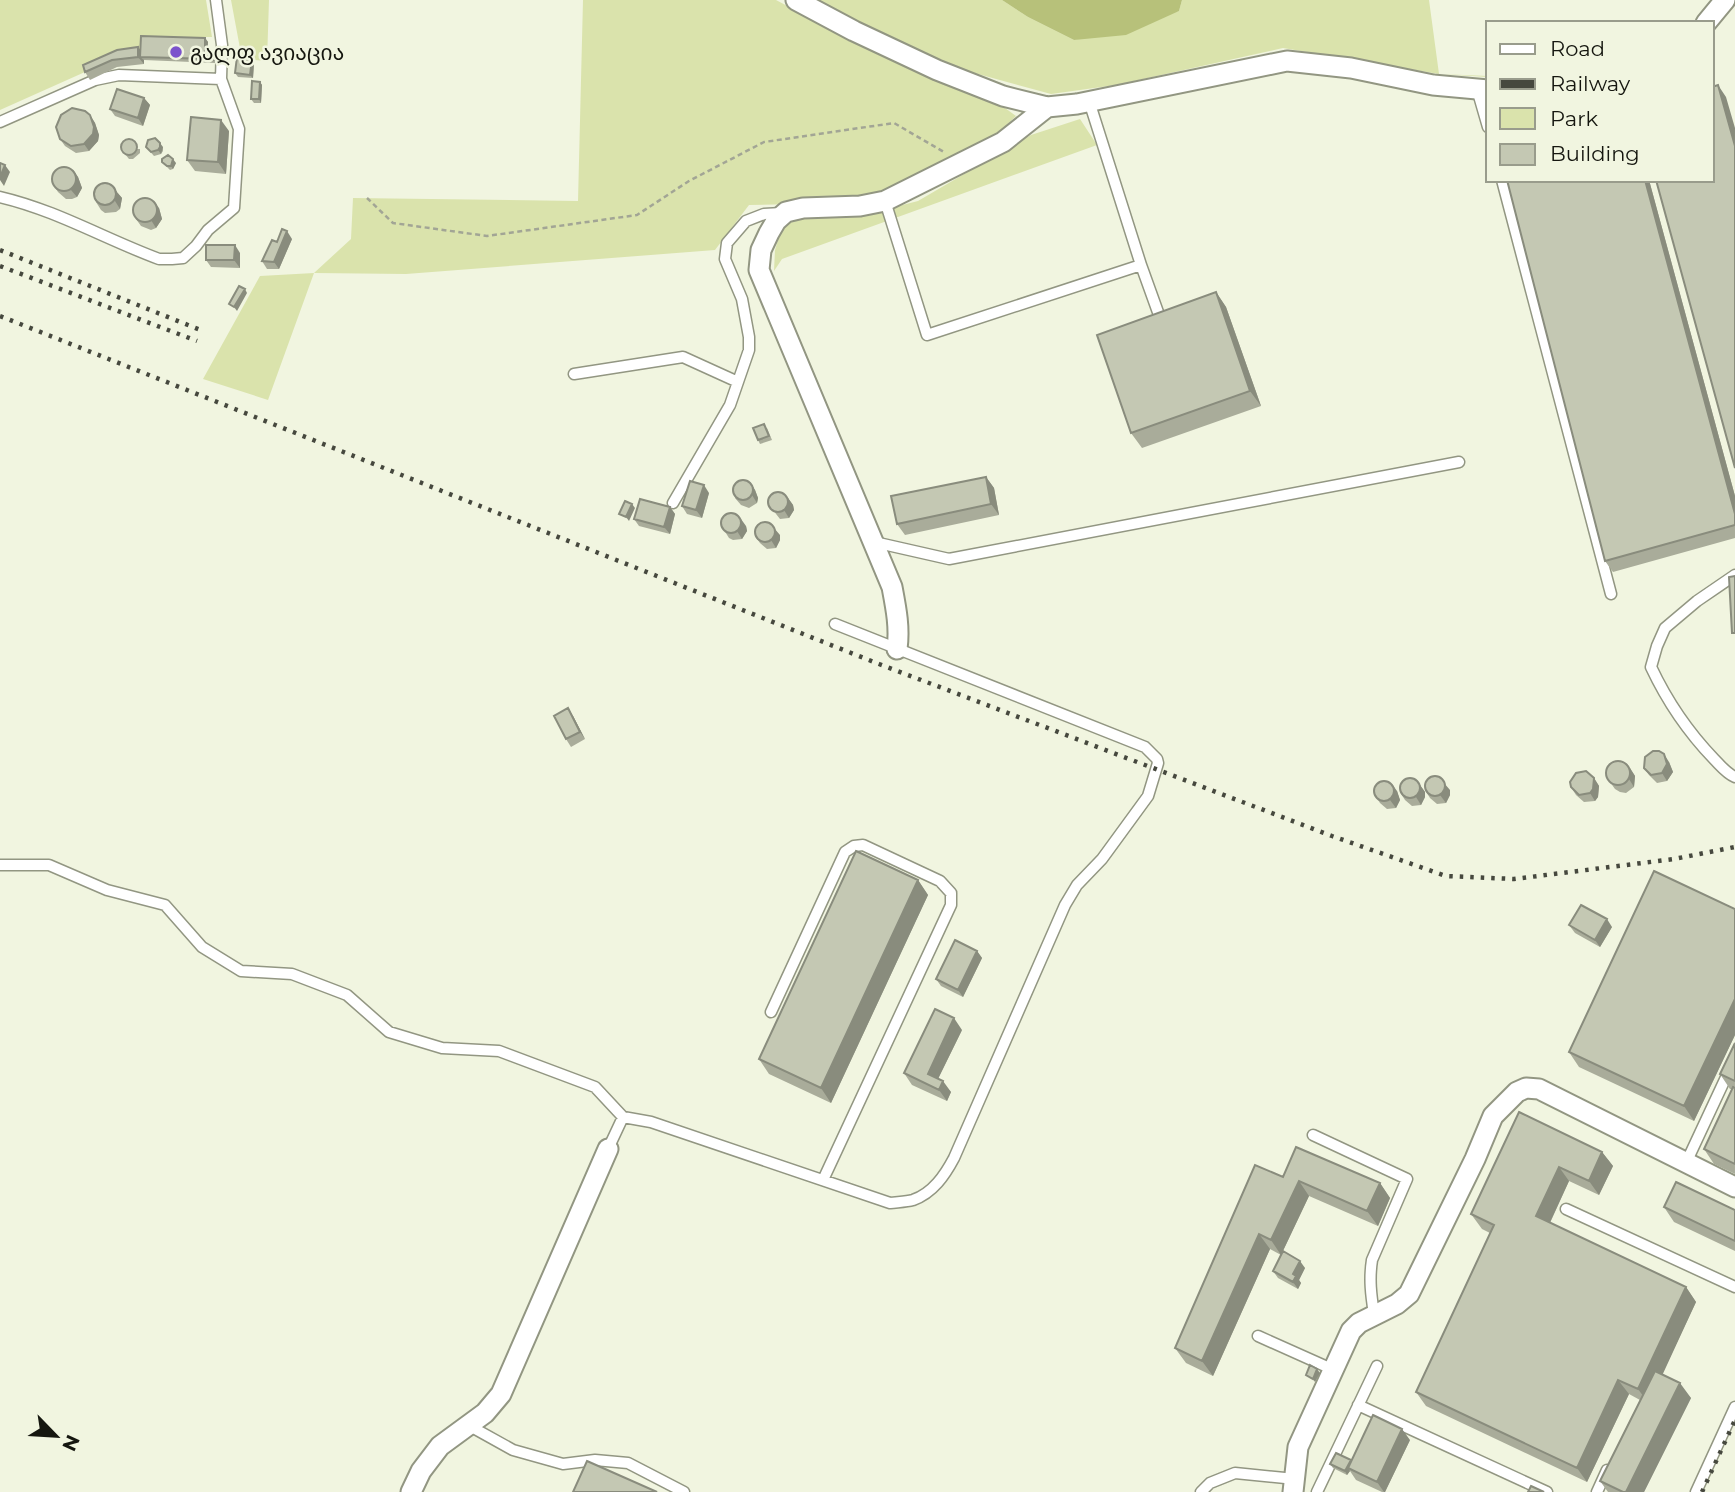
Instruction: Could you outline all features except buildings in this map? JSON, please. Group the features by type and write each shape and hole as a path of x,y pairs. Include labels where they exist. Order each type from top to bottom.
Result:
{"street":[{"path":"796,0 853,31 937,70 1003,96 1047,107 1287,61 1351,68 1433,85 1483,90"},
{"path":"1708,21 1725,0"},
{"path":"897,649 897,610 892,587 759,270 761,250 776,221 786,212 803,208 860,206 884,201 1003,142 1047,107"},
{"path":"1294,1486 1298,1447 1352,1331 1359,1323 1397,1304 1409,1294 1493,1116 1517,1092 1526,1088 1539,1089 1735,1186"},
{"path":"411,1492 421,1471 440,1446 485,1413 501,1394 608,1149"}],"lane":[{"path":"0,197 45,210 159,259 183,257 197,246 208,230 234,208 239,129 221,79 222,46 216,0"},
{"path":"0,122 95,80 119,75 221,79"},
{"path":"1483,90 1486,112"},
{"path":"1089,101 1159,315"},
{"path":"1503,182 1611,594"},
{"path":"884,201 928,335 1141,265"},
{"path":"673,503 730,405 749,350 742,299 725,259 727,243 746,221 764,214 786,212"},
{"path":"574,374 683,357 738,382"},
{"path":"873,542 949,559 1459,462"},
{"path":"1735,575 1697,601 1665,628 1651,667 1669,703 1700,744 1728,774 1735,777"},
{"path":"0,865 49,865 107,890 165,905 202,947 241,971 292,974 347,995 389,1032 442,1048 499,1051 512,1055 595,1087 623,1117 651,1122 890,1203 914,1200 944,1177 1065,905 1077,885 1102,859 1148,796 1158,763 1145,747 835,624"},
{"path":"771,1012 845,852 853,846 863,845 940,881 951,893 951,905 823,1180"},
{"path":"1686,1163 1735,1058"},
{"path":"608,1149 623,1117"},
{"path":"1313,1135 1407,1179 1372,1260 1369,1275 1374,1314"},
{"path":"1566,1209 1735,1287"},
{"path":"1258,1336 1334,1370"},
{"path":"1317,1492 1377,1366"},
{"path":"1358,1405 1547,1492"},
{"path":"1696,1492 1735,1407"},
{"path":"467,1425 513,1450 563,1464 595,1460 628,1463 684,1492"},
{"path":"1597,1492 1614,1455"},
{"path":"1201,1492 1210,1483 1235,1473 1294,1486"}],"path":[{"path":"367,198 393,223 487,236 637,215 689,181 764,142 894,123 962,163"}],"green space":[{"path":"0,0 206,0 212,37 143,37 141,51 123,55 0,110"},
{"path":"231,0 269,0 267,61 242,59"},
{"path":"583,0 776,0 842,35 1005,108 1016,116 991,140 872,195 798,204 749,205 715,250 406,274 314,273 351,239 353,198 578,201"},
{"path":"814,0 1002,0 1028,17 1074,40 1179,11 1182,0 1429,0 1439,74 1283,48 1116,85 1051,94 956,68"},
{"path":"1002,0 1182,0 1179,11 1126,35 1074,40 1028,17"},
{"path":"1080,119 1097,145 782,259 774,271 775,250 781,230 788,221 803,214 879,211 918,201 1031,135"},
{"path":"314,273 268,400 203,379 260,276"}],"railway":[{"path":"0,250 203,331"},
{"path":"0,266 197,341"},
{"path":"0,316 879,664 1332,836 1446,876 1514,879 1674,859 1735,847"},
{"path":"1702,1492 1735,1420"}],"place":[{"name":"გალფ ავიაცია","path":"176,52"}]}
